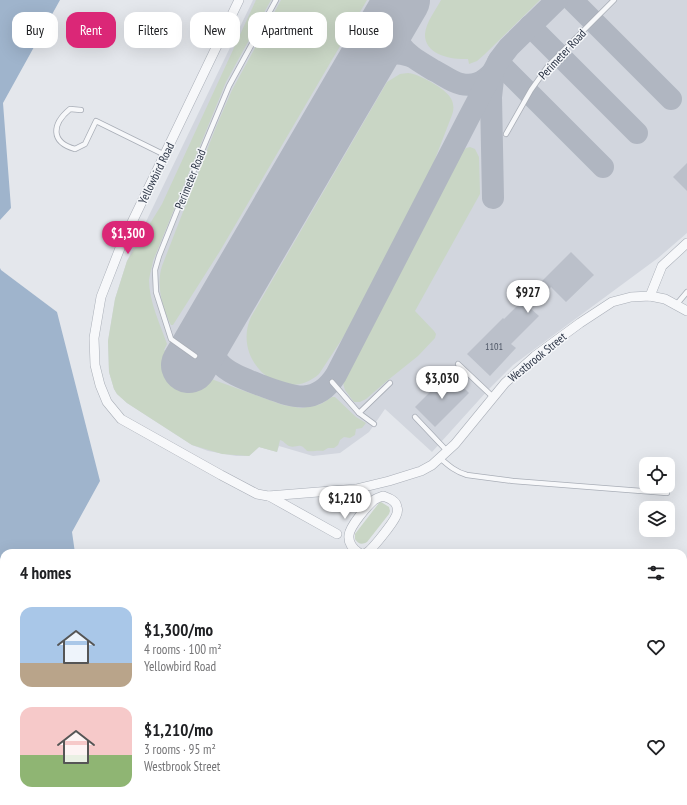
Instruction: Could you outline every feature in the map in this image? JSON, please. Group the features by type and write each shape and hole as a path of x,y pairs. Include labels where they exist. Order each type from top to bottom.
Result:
{"street":[{"name":"Yellowbird Road","path":"239,0 122,242 101,297 94,338 95,365 100,385 107,402 121,420 257,494 268,496 356,489 386,482"},
{"path":"650,296 662,266 687,243"},
{"name":"Westbrook Street","path":"386,482 421,471 432,465 448,452 505,383 535,356 612,302 631,297 650,296 665,299 687,311"},
{"path":"383,496 386,482"},
{"name":"Yellowbird Road","path":"268,496 337,534"},
{"path":"354,549 349,543 349,535 363,512 376,499 383,496 390,498 395,502 397,514 371,549"}],"lane":[{"name":"Perimeter Road","path":"195,356 171,339 156,292 154,282 155,270 178,206 229,86 276,0"},
{"name":"Perimeter Road","path":"506,134 543,72 614,0"},
{"path":"81,110 70,109 62,115 57,123 56,134 61,142 67,147 75,149 85,144 96,121 165,155"},
{"path":"676,305 687,292"},
{"path":"458,364 493,397"},
{"path":"332,382 359,413 374,424"},
{"path":"359,413 390,383"},
{"path":"415,417 448,452"},
{"path":"440,458 454,470 467,475 513,481 639,491"}],"shaded area":[{"path":"253,0 687,0 687,233 658,258 513,365 488,390 432,452 385,409 369,432 340,453 313,456 279,446 277,452 259,447 249,456 236,456 208,451 192,445 127,403 117,394 109,372 108,341 115,299 127,261 230,48 240,48 240,27"}],"green space":[{"path":"256,0 271,0 264,12 250,12"},
{"path":"281,0 367,0 360,12 335,12 335,48 339,48 220,251 173,325 171,325 165,312 161,296 160,273 162,266 216,127 232,90 255,48 327,48 327,12 274,12"},
{"path":"441,0 540,0 485,54 477,61 469,64 468,59 440,55 429,47 426,41 425,34 427,25"},
{"path":"248,17 248,42 226,82 153,261 149,288 155,312 167,344 164,350 214,380 283,405 301,408 321,404 332,397 335,397 356,417 366,423 362,428 356,429 355,435 350,438 344,437 334,448 328,448 323,451 307,451 302,446 292,447 280,440 277,452 259,447 249,456 222,454 192,445 127,403 117,394 114,389 109,372 108,341 115,299 127,261 162,204 234,48 240,48 240,35"},
{"path":"408,73 420,76 441,88 449,95 453,104 452,115 430,172 352,324 319,374 305,383 290,385 276,382 264,374 254,363 248,349 247,333 251,317 387,82 400,74"},
{"path":"470,147 475,149 479,157 480,194 415,311 434,331 436,334 435,338 418,356 366,399 360,402 354,402 345,390 343,383 459,156 466,148"},
{"path":"381,502 389,507 389,514 367,542 363,544 359,543 355,539 355,534"}],"water":[{"path":"0,0 60,0 53,12 12,12 12,48 33,48 3,103 11,208 0,220"},
{"path":"0,268 57,312 100,481 72,532 74,549 0,549"}],"building":[{"path":"687,163 687,191 673,177"},
{"path":"571,252 594,275 566,302 551,287 530,308 539,316 511,344 516,348 490,376 467,354"},
{"path":"449,373 469,393 435,427 415,407"}],"taxiway":[{"path":"218,317 213,332 212,344 214,354 219,362 235,375 282,393 301,396 311,396 328,385 336,375 499,60 509,47 557,0"},
{"path":"572,0 671,99"},
{"path":"398,7 396,20 397,39 401,46 414,58 450,80 466,85 478,83 492,73"},
{"path":"530,26 637,133"},
{"path":"360,72 376,58 382,55 395,53 410,56"},
{"path":"498,62 603,167"},
{"path":"493,79 491,97 493,198"}],"runway":[{"path":"189,365 402,0"}]}
